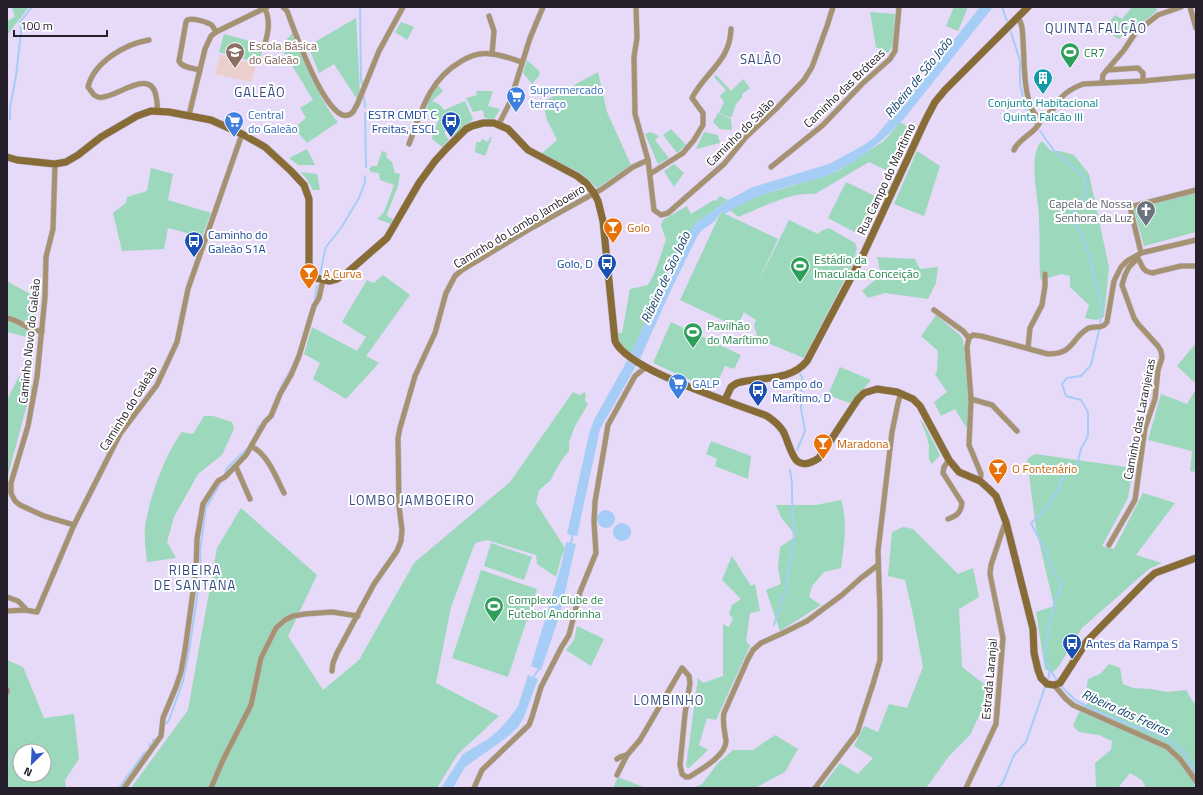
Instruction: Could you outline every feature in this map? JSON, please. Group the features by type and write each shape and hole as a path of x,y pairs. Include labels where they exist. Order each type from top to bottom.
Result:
{"main road":[{"name":"Rua Campo do Marítimo","path":"725,400 731,387 737,383 790,374 800,369 808,361 863,255 935,102 957,77 1028,7"},
{"path":"7,157 17,160 55,164 73,159 93,142 137,116 151,111 169,112 211,120 242,134 265,147 295,174 304,185 309,199 309,271 312,276 319,279 333,281 341,278 382,243 393,230 428,170 466,129 478,123 488,122 499,124 512,132 528,150 572,173 586,183 594,193 603,221 615,341 621,350 638,362 669,379 762,414 771,419 783,432 789,448 796,460 801,463 809,464 819,458 858,399 864,393 877,389 902,393 913,399 920,406 949,460 958,472 980,481 996,496 1006,522 1033,629 1034,653 1038,670 1041,678 1047,684 1054,685 1064,679 1087,641 1155,573 1196,558"}],"street":[{"path":"283,7 287,11 320,90 336,111 342,115 348,115 353,112 357,105 379,51 403,7"},
{"path":"499,124 510,102 530,38 543,7"},
{"path":"636,7 637,38 634,57 636,114 648,160 650,174 683,153 694,140 703,125 703,113 692,98 697,89 726,54 730,44 731,30"},
{"name":"Caminho do Salão","path":"650,174 654,210 658,214 664,214 724,164 746,137 804,80 812,67 833,7"},
{"name":"Caminho das Bróteas","path":"771,167 823,126 862,83 890,59 895,51 899,7"},
{"path":"1102,83 1103,75 1124,50 1136,32 1158,15 1181,7"},
{"path":"1190,7 1194,16 1196,28"},
{"path":"189,115 207,42 211,36 216,32 266,8 268,17 268,32 264,47"},
{"path":"489,16 494,30 492,54"},
{"path":"200,70 184,66 179,61 186,22 187,20 191,19 210,24 216,32"},
{"path":"1017,19 1022,28 1028,100 1034,113 1041,117"},
{"path":"149,40 133,44 120,50 98,68 88,87 94,95 104,98 137,84 148,84 155,90 158,105 157,111"},
{"path":"409,144 430,90 442,75 454,65 467,57 478,54 492,54 522,62"},
{"path":"1107,70 1138,68 1143,73 1143,81"},
{"path":"1041,117 1048,114 1064,95 1078,86 1196,76"},
{"path":"1014,150 1020,141 1037,127 1040,123 1041,117"},
{"name":"Caminho do Galeão","path":"7,611 25,610 37,612 74,525 120,434 157,385 177,342 188,289 242,134"},
{"name":"Caminho do Lombo Jamboeiro","path":"332,671 333,663 374,584 397,551 401,541 402,530 398,506 398,438 415,376 435,333 446,293 455,276 462,270 602,189 633,167 648,160"},
{"name":"Caminho Novo do Galeão","path":"55,164 53,228 46,257 42,331 33,399 28,426 11,482 11,494 15,501 20,505 44,516 74,525"},
{"path":"1196,190 1130,207 1139,255 1146,271 1152,273 1181,266 1196,266"},
{"path":"969,338 975,335 1048,354 1063,352 1086,330 1094,327 1105,326 1109,318 1112,288 1117,274 1127,260 1139,255 1196,240"},
{"name":"Caminho das Laranjeiras","path":"1109,545 1135,500 1145,428 1155,399 1158,370 1162,358 1161,351 1158,346 1134,318 1122,285 1125,275 1139,255"},
{"path":"1028,348 1030,328 1042,305 1045,274"},
{"path":"124,788 161,736 163,718 181,672 196,570 197,539 203,504 218,481 225,477 236,466 252,446 265,422 271,416 299,356 314,306 319,298 319,279"},
{"path":"934,310 963,331 969,338"},
{"path":"7,318 18,320 33,331 42,331"},
{"path":"969,338 967,347 971,399 969,445 981,474 980,481"},
{"path":"474,788 482,770 528,725 541,687 569,635 580,592 596,552 594,522 595,502 608,425 635,376 646,366"},
{"path":"815,788 857,733 874,684 880,660 878,565 881,517 888,458 895,417 902,393"},
{"path":"971,399 992,405 1017,431"},
{"path":"252,446 259,450 267,461 284,493"},
{"path":"948,519 958,514 962,503 943,473 944,467 949,460"},
{"path":"236,466 250,499"},
{"name":"Estrada Laranjal","path":"966,788 996,724 1004,638 990,574 993,559 1006,522"},
{"path":"617,775 627,755 640,740 682,668 689,676 690,683 685,714 680,765 682,774 689,777 717,758 725,747 723,720 724,713 753,650 761,643 783,634 807,621 842,596 861,578 878,565"},
{"path":"7,597 18,601 25,608 25,610"},
{"path":"210,788 251,705 261,658 276,628 284,620 305,614 332,612 358,616"},
{"path":"1054,685 1073,705 1167,747 1180,759 1196,781"},
{"path":"617,759 623,755 627,755"}],"shaded area":[{"name":"Escola Básica do Galeão","path":"220,55 256,64 251,82 215,74"}],"green space":[{"path":"12,7 29,7 7,35 7,21 15,17"},
{"path":"954,7 968,7 958,31 946,26"},
{"path":"1132,7 1156,7 1157,11 1134,29 1131,26 1119,39 1103,30 1115,15 1122,19"},
{"path":"870,12 895,14 894,43 888,53 876,47"},
{"path":"356,18 360,92 357,99 334,64 319,73 308,46"},
{"path":"401,22 414,27 407,40 395,32"},
{"path":"293,32 318,91 338,122 307,143 294,128 306,118 300,108 313,100 281,47"},
{"path":"224,34 264,45 259,63 219,52"},
{"path":"527,60 540,72 539,76 532,84 523,73"},
{"path":"598,72 607,112 631,165 597,188 579,172 541,154 557,140 547,120 543,102"},
{"path":"716,75 731,91 743,79 750,88 742,94 742,97 736,104 731,118 719,113 724,102 720,96 726,90 727,91 714,77"},
{"path":"437,84 443,91 432,101 439,104 444,110 465,101 473,119 454,136 448,129 444,133 449,140 442,147 432,139 439,118 426,110 432,92"},
{"path":"476,91 493,91 488,106 500,109 493,121 484,117 483,110 473,112 466,98 477,95"},
{"path":"718,113 731,119 732,130 720,129 713,122"},
{"path":"900,122 908,127 888,171 869,162 815,194 795,195 738,217 730,210 764,194 838,171 884,141"},
{"path":"671,129 686,145 677,153 663,135"},
{"path":"650,132 659,136 655,140 669,158 658,164 645,134"},
{"path":"704,132 718,135 720,143 696,149"},
{"path":"490,137 492,137 485,156 475,152 476,142 480,142 482,139 488,142"},
{"path":"1042,141 1051,151 1059,151 1074,155 1089,174 1109,267 1104,317 1096,320 1085,318 1089,305 1070,287 1070,276 1061,274 1041,280 1039,211 1034,167 1035,156"},
{"path":"307,149 315,165 298,165 289,158"},
{"path":"382,151 387,153 386,157 392,162 395,173 400,174 398,186 387,214 388,217 393,219 391,224 377,219 384,212 394,185 380,180 379,173 371,172 369,169 372,166 377,166"},
{"path":"917,151 940,166 924,216 894,204"},
{"path":"674,164 684,173 674,187 664,171"},
{"path":"151,168 173,174 168,200 211,213 202,237 168,228 164,249 122,251 113,213 126,203 127,197 147,191"},
{"path":"300,172 317,174 320,190 313,190 306,178"},
{"path":"846,182 881,199 862,236 828,218"},
{"path":"1196,192 1196,232 1144,246 1133,207"},
{"path":"720,196 728,200 696,223 674,260 631,353 621,345 617,337 617,333 622,333 630,289 648,285 656,269 666,240 661,225 663,220 687,206 691,214 714,200 716,201"},
{"path":"721,212 778,239 756,286 789,220 818,234 829,228 855,243 857,248 855,255 857,256 804,358 758,339 754,325 756,320 744,312 737,327 680,300"},
{"path":"877,257 915,259 920,269 938,267 936,283 928,299 885,293 868,298 862,291 881,275"},
{"path":"383,275 410,295 366,356 379,363 346,399 313,379 320,363 304,354 312,327 357,351 366,337 342,322 367,280 374,283"},
{"path":"7,281 37,298 34,339 7,332"},
{"path":"936,315 961,336 963,340 969,397 969,432 955,409 941,416 934,402 947,392 935,374 937,371 938,351 921,336"},
{"name":"Pavilhão do Marítimo","path":"671,322 741,355 734,369 725,366 718,381 713,379 708,388 653,363"},
{"path":"1196,343 1196,384 1177,366"},
{"path":"840,367 871,380 852,404 828,395"},
{"path":"19,376 32,386 7,479 7,400"},
{"path":"1196,389 1196,472 1190,471 1192,451 1148,440 1161,394 1187,404"},
{"path":"573,392 580,395 585,392 585,400 588,404 575,426 569,442 569,451 561,461 550,481 539,490 536,503 565,548 556,577 537,564 536,555 487,540 475,543 451,607 436,683 499,716 458,754 437,788 131,788 188,710 217,548 241,508 317,575 288,636 323,690 359,660 414,563 510,482"},
{"path":"204,416 213,416 232,422 234,429 222,455 198,474 174,517 167,542 176,558 147,562 145,527 150,503 164,464 182,432 193,434"},
{"path":"920,419 940,455 932,464 929,458 928,439"},
{"path":"711,441 751,456 748,479 715,466 717,459 706,454"},
{"path":"1035,454 1133,468 1128,498 1102,546 1114,549 1143,493 1175,503 1136,555 1162,563 1149,569 1082,628 1059,666 1052,673 1045,669 1036,612 1054,606 1036,528 1027,459"},
{"path":"841,500 845,525 841,568 824,572 812,586 809,597 821,605 780,631 766,590 781,584 778,568 780,547 796,536 781,517 776,505 816,505"},
{"path":"903,527 913,529 958,574 973,568 979,597 959,609 962,667 988,687 980,714 970,735 949,756 926,788 821,788 840,763 858,774 873,758 854,746 864,726 878,732 889,704 907,708 923,667 905,580 888,576 892,532"},
{"path":"491,543 532,557 524,580 484,566"},
{"path":"732,556 751,586 755,584 760,611 750,613 746,641 750,646 716,720 707,718 699,745 708,750 689,768 686,767 698,678 703,683 723,676 723,624 729,627 733,619 729,614 732,605 741,599 722,580"},
{"name":"Complexo Clube de Futebol Andorinha","path":"481,570 537,589 508,677 452,658"},
{"path":"577,626 604,639 591,666 566,650 574,640"},
{"path":"7,660 23,667 44,718 74,714 79,759 65,780 66,788 7,788"},
{"path":"1109,664 1120,668 1123,684 1133,688 1167,692 1186,690 1193,702 1196,703 1196,788 1146,788 1142,780 1130,773 1118,788 1096,788 1095,763 1111,750 1112,741 1099,735 1079,732 1073,726 1078,714 1088,703 1086,692 1088,679 1100,674"},
{"path":"775,735 798,749 785,772 755,788 693,788 702,784 718,763 733,750 753,750"},
{"path":"618,777 646,788 613,788"}],"water":[{"path":"980,7 993,7 903,120 885,138 855,161 833,173 821,178 762,195 743,203 725,214 721,212 715,221 702,230 698,235 670,292 640,359 631,353 685,237 696,223 728,200 753,187 829,164 874,138"},
{"path":"628,359 637,364 600,429 577,536 567,534 589,434 594,420"},
{"path":"606,510 612,513 615,519 612,525 606,528 600,525 597,519 600,513"},
{"path":"622,523 628,526 631,532 628,538 622,541 616,538 613,532 616,526"},
{"path":"566,542 576,544 560,614 541,670 531,666 561,566"},
{"path":"528,675 538,679 524,717 518,727 506,738 465,767 453,788 441,788 463,754 488,739 498,731 511,716 518,706"}],"waterway":[{"path":"10,119 10,108 16,76 21,32 20,22 32,7"},
{"name":"RIBEIRA DE SANTANA","path":"360,7 362,84"},
{"path":"1002,7 1007,21"},
{"path":"1011,32 1020,61 1020,83 1025,107 1036,125"},
{"name":"RIBEIRA DE SANTANA","path":"364,97 365,107"},
{"name":"RIBEIRA DE SANTANA","path":"365,113 366,167"},
{"name":"Ribeira das Freiras","path":"1040,131 1055,152 1085,178 1086,194 1072,215 1073,222 1079,229 1087,248 1102,307 1100,326 1091,365 1081,376 1067,378 1062,384 1066,396 1081,400 1088,412 1088,436 1081,449 1077,465 1063,477 1058,491 1052,498 1049,506 1031,523 1048,556 1052,570 1062,583 1055,600 1046,642 1044,658 1050,670 1048,679"},
{"name":"RIBEIRA DE SANTANA","path":"323,259 326,247 341,228 359,198 365,182 365,176"},
{"name":"RIBEIRA DE SANTANA","path":"320,274 323,261"},
{"name":"RIBEIRA DE SANTANA","path":"315,298 317,286"},
{"name":"RIBEIRA DE SANTANA","path":"281,387 291,369"},
{"path":"797,450 805,431 801,408 802,377 800,374"},
{"name":"RIBEIRA DE SANTANA","path":"257,430 259,426"},
{"name":"RIBEIRA DE SANTANA","path":"225,473 227,468 247,449"},
{"path":"774,625 786,588 794,538 792,483 790,470"},
{"name":"RIBEIRA DE SANTANA","path":"207,506 221,482"},
{"name":"RIBEIRA DE SANTANA","path":"166,724 169,720 183,681 189,651 201,570 200,551 206,507"},
{"name":"Ribeira de São João","path":"571,544 573,533"},
{"path":"533,678 540,667"},
{"name":"Ribeira das Freiras","path":"1050,670 1057,680"},
{"name":"Ribeira das Freiras","path":"998,788 1003,782 1014,755 1026,742 1045,687"},
{"name":"Ribeira das Freiras","path":"1062,687 1075,700 1090,708 1133,726 1158,734 1176,745 1184,753 1196,772"},
{"name":"RIBEIRA DE SANTANA","path":"119,788 145,752"}],"place":[{"name":"Escola Básica do Galeão","path":"235,69"},
{"name":"CR7","path":"1070,69"},
{"name":"Conjunto Habitacional Quinta Falcão III","path":"1043,95"},
{"name":"Supermercado terraço","path":"516,113"},
{"name":"Central do Galeão","path":"234,138"},
{"name":"ESTR CMDT C Freitas, ESCL","path":"451,138"},
{"name":"Capela de Nossa Senhora da Luz","path":"1146,227"},
{"name":"Golo","path":"613,244"},
{"name":"Caminho do Galeão S1A","path":"194,258"},
{"name":"Golo, D","path":"607,280"},
{"name":"Estádio da Imaculada Conceição","path":"800,283"},
{"name":"A Curva","path":"309,290"},
{"name":"Pavilhão do Marítimo","path":"693,349"},
{"name":"GALP","path":"678,400"},
{"name":"Campo do Marítimo, D","path":"758,407"},
{"name":"Maradona","path":"823,460"},
{"name":"O Fontenário","path":"998,485"},
{"name":"Complexo Clube de Futebol Andorinha","path":"494,623"},
{"name":"Antes da Rampa S","path":"1072,660"}],"district":[{"name":"QUINTA FALÇÃO","path":"1096,28"},
{"name":"SALÃO","path":"761,59"},
{"name":"GALEÃO","path":"260,92"},
{"name":"LOMBO JAMBOEIRO","path":"412,500"},
{"name":"RIBEIRA DE SANTANA","path":"195,578"},
{"name":"LOMBINHO","path":"669,700"}]}
